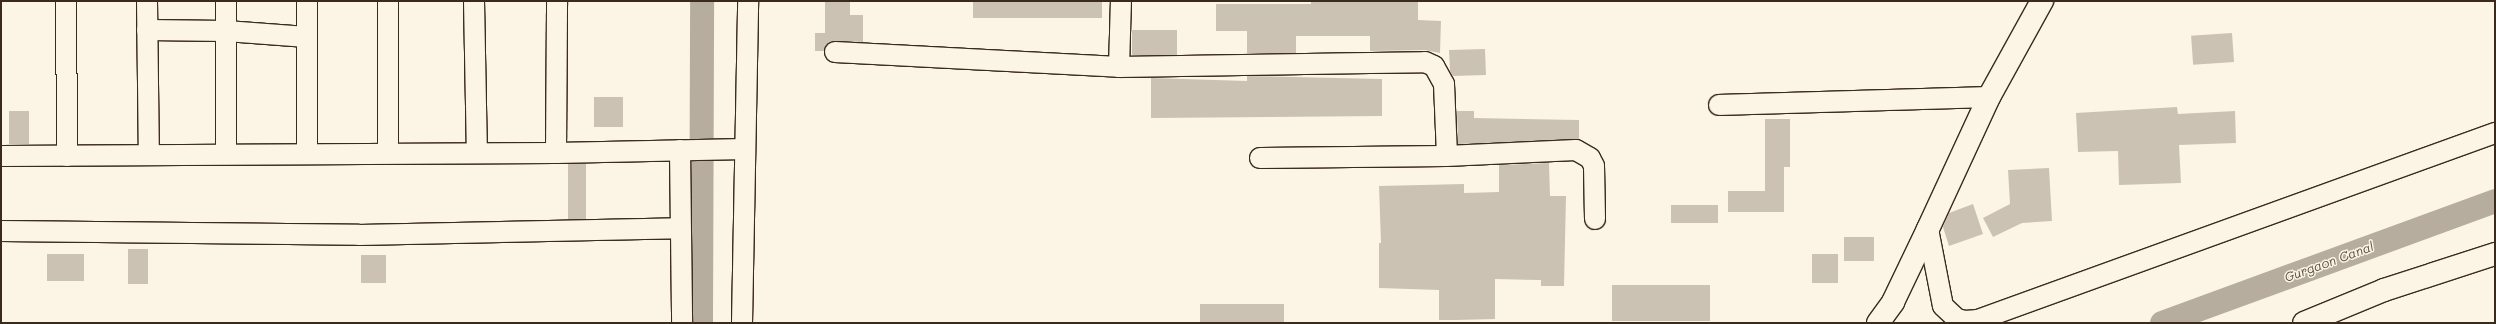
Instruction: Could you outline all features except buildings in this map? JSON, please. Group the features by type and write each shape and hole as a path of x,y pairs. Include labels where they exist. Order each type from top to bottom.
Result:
{"street":[{"path":"66,1 67,156"},
{"path":"147,1 148,154"},
{"path":"226,1 226,154"},
{"path":"307,1 307,154"},
{"path":"388,1 388,153"},
{"path":"474,1 477,152"},
{"path":"556,154 557,1"},
{"path":"742,323 748,1"},
{"path":"1119,67 1121,1"},
{"path":"1878,323 1892,302 1928,230 1989,97 2042,1"},
{"path":"147,30 226,31 307,37"},
{"path":"835,52 1119,67 1426,62 1434,66 1444,84 1447,155"},
{"path":"1719,105 1989,97"},
{"path":"1928,230 1943,306 1957,319 1965,321 1978,320 2495,133"},
{"path":"1,156 477,152 556,154 745,149"},
{"path":"682,323 680,228 687,150"},
{"path":"1260,158 1447,155 1576,150 1584,153 1590,158 1594,166 1595,219"},
{"path":"1,231 359,235 680,228"},
{"path":"2315,321 2384,290 2495,254"}],"waterway":[{"path":"701,323 702,1"},
{"name":"Gurgaon Canal","path":"2162,323 2495,201"}]}
